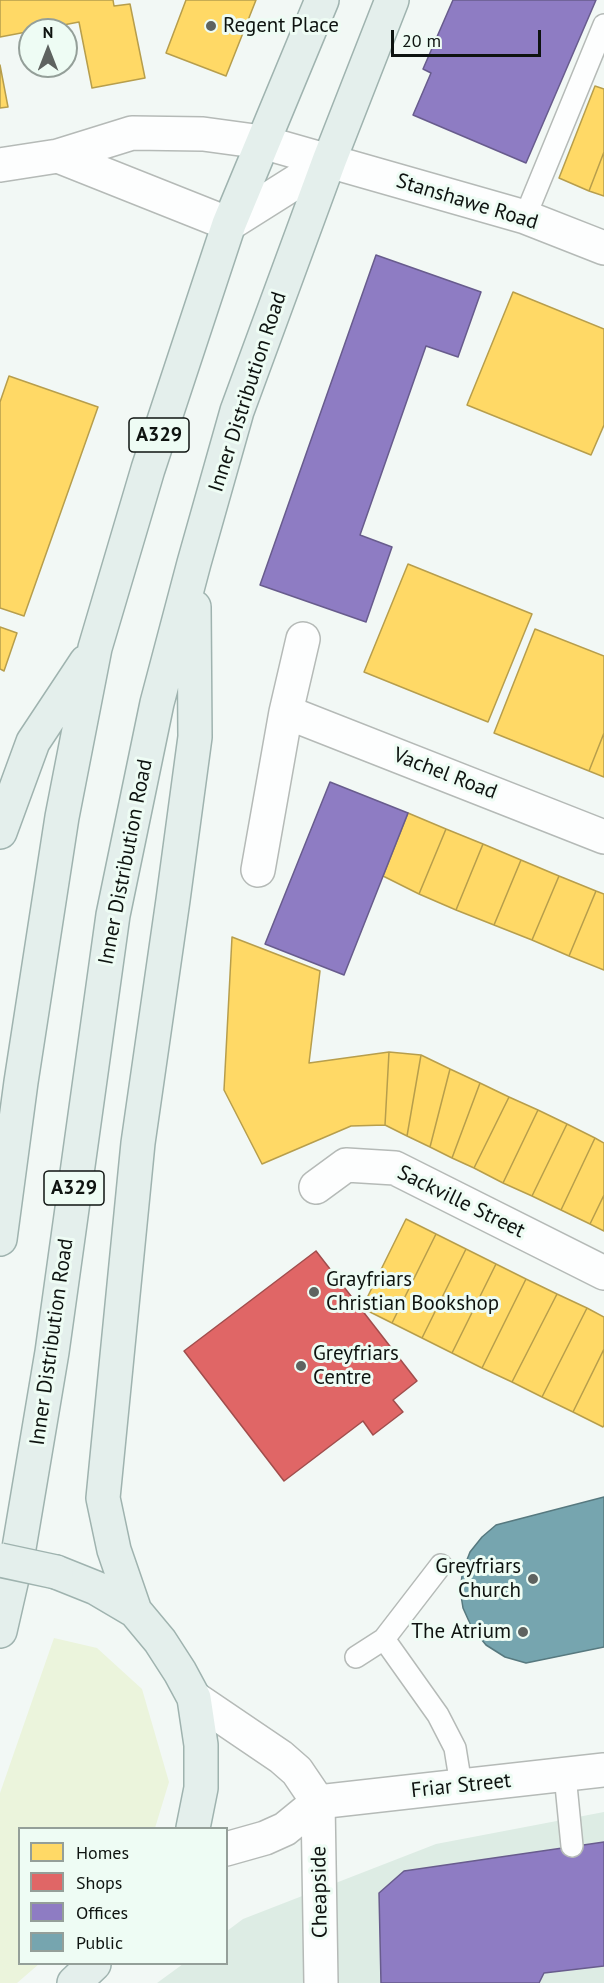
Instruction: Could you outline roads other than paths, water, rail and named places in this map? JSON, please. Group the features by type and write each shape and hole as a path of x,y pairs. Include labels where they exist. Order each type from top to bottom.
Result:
{"main road":[{"name":"A329","path":"0,1239 23,1070 62,817 95,648 148,469 229,224 322,0"},
{"name":"Inner Distribution Road","path":"0,1630 19,1548 52,1352 113,915 157,703 237,411 329,161 392,0"},
{"path":"135,1611 114,1550 103,1498 138,1143 195,737 194,563"},
{"path":"0,832 33,742 95,648"},
{"path":"0,1560 57,1572 96,1588 135,1611 160,1641 194,1698 201,1745 201,1788 193,1827"},
{"path":"74,1983 93,1965"}],"street":[{"name":"Stanshawe Road","path":"0,165 58,156 132,133 203,134 262,142 525,218 604,248"},
{"path":"58,156 229,224 329,161"},
{"path":"258,870 286,712 303,639"},
{"name":"Vachel Road","path":"286,712 604,837"},
{"name":"Sackville Street","path":"316,1187 346,1165 395,1168 604,1273"},
{"path":"194,1698 297,1771 318,1802 285,1829 265,1838 228,1848"},
{"name":"Friar Street","path":"318,1802 604,1770"},
{"name":"Cheapside","path":"318,1802 321,1983"}],"lane":[{"path":"525,218 604,25"},
{"path":"356,1657 384,1639 441,1565"},
{"path":"384,1639 438,1715 455,1748 461,1785"},
{"path":"565,1775 572,1846"}],"place":[{"name":"Regent Place","path":"211,26"},
{"name":"Grayfriars Christian Bookshop","path":"314,1292"},
{"name":"Greyfriars Centre","path":"301,1366"},
{"name":"Greyfriars Church","path":"533,1579"},
{"name":"The Atrium","path":"523,1632"}]}
